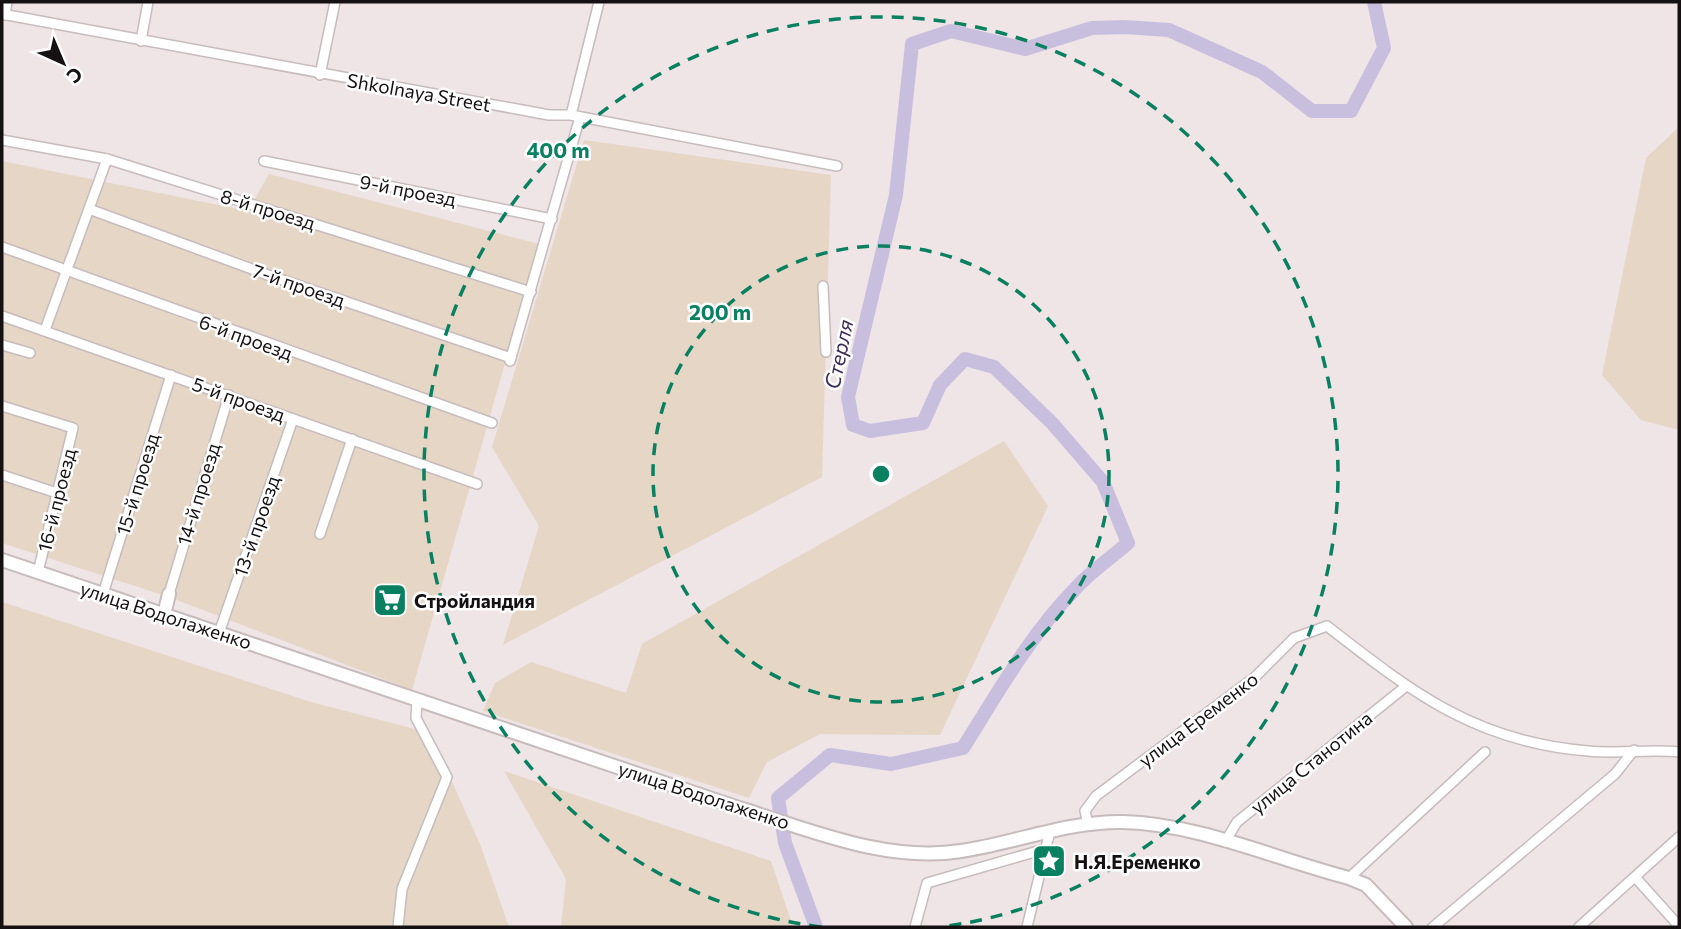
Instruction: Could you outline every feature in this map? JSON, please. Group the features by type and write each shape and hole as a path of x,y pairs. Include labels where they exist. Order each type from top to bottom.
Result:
{"main road":[{"name":"улица Водолаженко","path":"2,560 820,833 886,850 927,853 961,851 1088,824 1139,823 1181,829 1349,878 1376,895 1406,927"},
{"path":"164,615 169,594"}],"street":[{"path":"3,15 7,2"},
{"path":"141,41 148,2"},
{"path":"320,75 335,2"},
{"path":"531,292 552,219 599,2"},
{"name":"Shkolnaya Street","path":"3,15 320,75 549,115 576,116 837,166"},
{"name":"8-й проезд","path":"2,140 107,159 531,292"},
{"path":"45,330 107,159"},
{"name":"9-й проезд","path":"264,162 552,219"},
{"name":"7-й проезд","path":"89,209 511,360 531,292"},
{"name":"6-й проезд","path":"2,247 492,424"},
{"path":"823,286 826,352"},
{"name":"5-й проезд","path":"2,316 477,484"},
{"path":"2,345 30,354"},
{"name":"15-й проезд","path":"103,594 171,375"},
{"name":"14-й проезд","path":"169,594 229,396"},
{"name":"16-й проезд","path":"2,405 73,428 38,572"},
{"name":"13-й проезд","path":"219,633 293,419"},
{"path":"320,534 352,439"},
{"path":"2,475 57,493"},
{"name":"улица Еременко","path":"1088,824 1085,811 1096,796 1255,677 1294,638 1327,626 1405,687"},
{"path":"1405,687 1451,715 1492,733 1585,751 1679,752"},
{"name":"улица Станотина","path":"1226,842 1237,822 1405,687"},
{"path":"398,927 402,889 447,777 416,718 417,700"},
{"path":"1433,927 1615,774 1634,750"},
{"path":"1349,878 1485,752"},
{"path":"1027,927 1050,831"},
{"path":"1579,927 1679,837"},
{"path":"915,927 927,883 1045,849"},
{"path":"1635,877 1679,926"}],"shaded area":[{"path":"1679,127 1679,430 1641,420 1602,375 1646,158"},
{"path":"584,140 831,175 822,477 503,645 539,526 492,447"},
{"path":"2,161 248,211 269,174 539,244 412,690 169,597 2,543"},
{"path":"1004,441 1048,506 940,735 820,734 767,762 749,798 483,711 495,683 531,662 626,693 642,644"},
{"path":"2,602 311,702 430,733 480,844 509,927 2,927"},
{"path":"504,771 771,861 793,927 561,927 566,879"}],"waterway":[{"name":"Стерля","path":"816,927 785,843 778,798 830,755 891,764 963,748 1043,626 1081,583 1128,543 1103,482 1052,423 994,367 965,359 940,385 923,423 870,431 853,425 848,397 896,195 912,44 951,31 1025,49 1092,28 1169,30 1262,72 1312,111 1351,111 1384,48 1374,2"}],"place":[{"name":"Стройландия","path":"390,600"},
{"name":"Н.Я.Еременко","path":"1049,861"}]}
